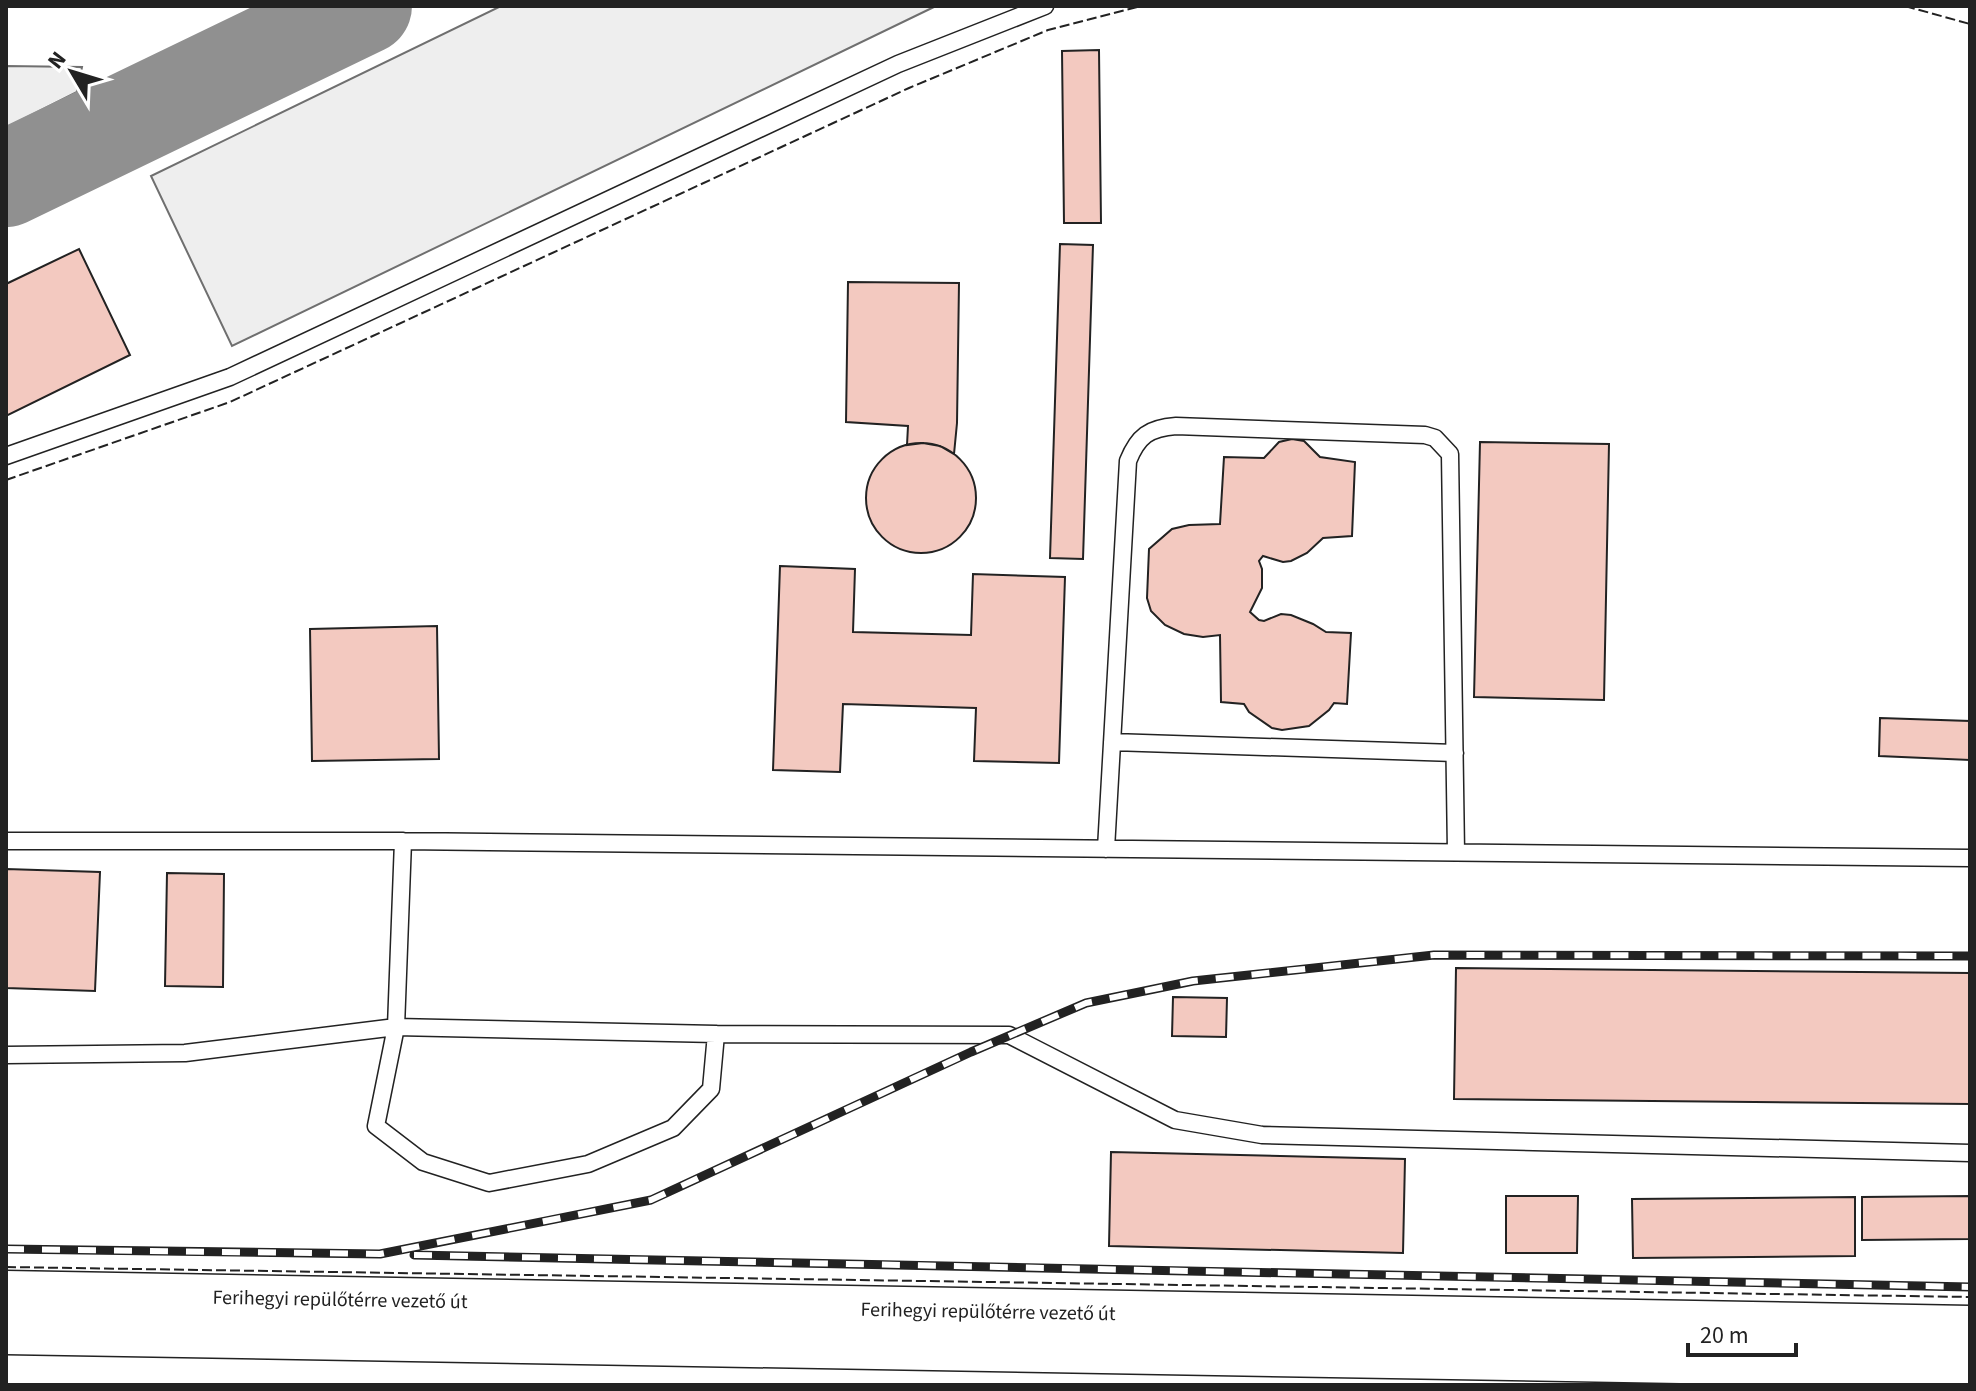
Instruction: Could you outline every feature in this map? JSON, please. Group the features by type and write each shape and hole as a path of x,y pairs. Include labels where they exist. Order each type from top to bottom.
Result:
{"main road":[{"name":"Ferihegyi repülőtérre vezető út","path":"6,1293 1970,1328"},
{"name":"Ferihegyi repülőtérre vezető út","path":"6,1332 1970,1366"}],"lane":[{"path":"6,456 230,377 898,64 1045,6"},
{"path":"1106,849 1128,461 1132,450 1149,432 1159,427 1176,426 1425,435 1445,446 1450,454 1456,852"},
{"path":"1112,742 1455,753"},
{"path":"6,841 403,841 1970,858"},
{"path":"403,841 396,1027 376,1126 423,1162 489,1183 588,1164 673,1128 711,1089 716,1034"},
{"path":"6,1055 185,1053 396,1027 716,1034 1009,1035 1175,1120 1262,1135 1970,1153"}],"shaded area":[{"path":"501,6 936,6 232,346 151,176"},
{"path":"6,66 82,67 77,92 6,128"}],"building":[{"path":"1099,50 1101,223 1064,223 1062,51"},
{"path":"1060,244 1093,245 1083,559 1050,558"},
{"path":"79,249 130,355 6,416 6,284"},
{"path":"848,282 959,283 954,454 940,446 923,443 907,445 908,426 846,422"},
{"path":"1292,439 1304,441 1320,457 1355,462 1352,536 1323,538 1307,553 1291,561 1263,556 1259,561 1262,588 1250,612 1259,620 1281,614 1291,615 1326,632 1351,633 1347,704 1334,703 1309,726 1282,730 1272,728 1249,712 1244,704 1221,702 1220,635 1203,637 1184,634 1165,625 1151,611 1147,598 1149,549 1172,529 1220,524 1224,457 1264,458 1279,442"},
{"path":"1480,442 1609,444 1604,700 1474,697"},
{"path":"921,443 942,447 960,459 972,477 976,498 972,519 960,537 942,549 921,553 900,549 882,537 870,519 866,498 870,477 882,459 900,447"},
{"path":"780,566 855,569 853,632 971,635 973,574 1065,577 1059,763 974,761 976,708 843,704 840,772 773,770"},
{"path":"437,626 439,759 312,761 310,629"},
{"path":"1880,718 1970,721 1970,760 1879,756"},
{"path":"6,869 100,872 95,991 6,988"},
{"path":"167,873 224,874 223,987 165,986"},
{"path":"1456,968 1970,973 1970,1104 1454,1099"},
{"path":"1173,997 1227,998 1226,1037 1172,1036"},
{"path":"1111,1152 1405,1159 1403,1253 1109,1246"},
{"path":"1506,1196 1578,1196 1577,1253 1506,1253"},
{"path":"1970,1196 1970,1239 1862,1240 1862,1197"},
{"path":"1855,1197 1855,1256 1633,1258 1632,1199"}],"taxiway":[{"path":"6,179 364,6"}],"railway":[{"path":"6,1249 380,1254 651,1200 971,1052 1086,1003 1193,981 1434,955 1970,956"},
{"path":"414,1255 1970,1287"}],"fence":[{"path":"6,480 230,402 909,88 1048,30 1141,6"},
{"path":"1905,6 1970,24"},
{"path":"6,1267 1970,1297"}]}
